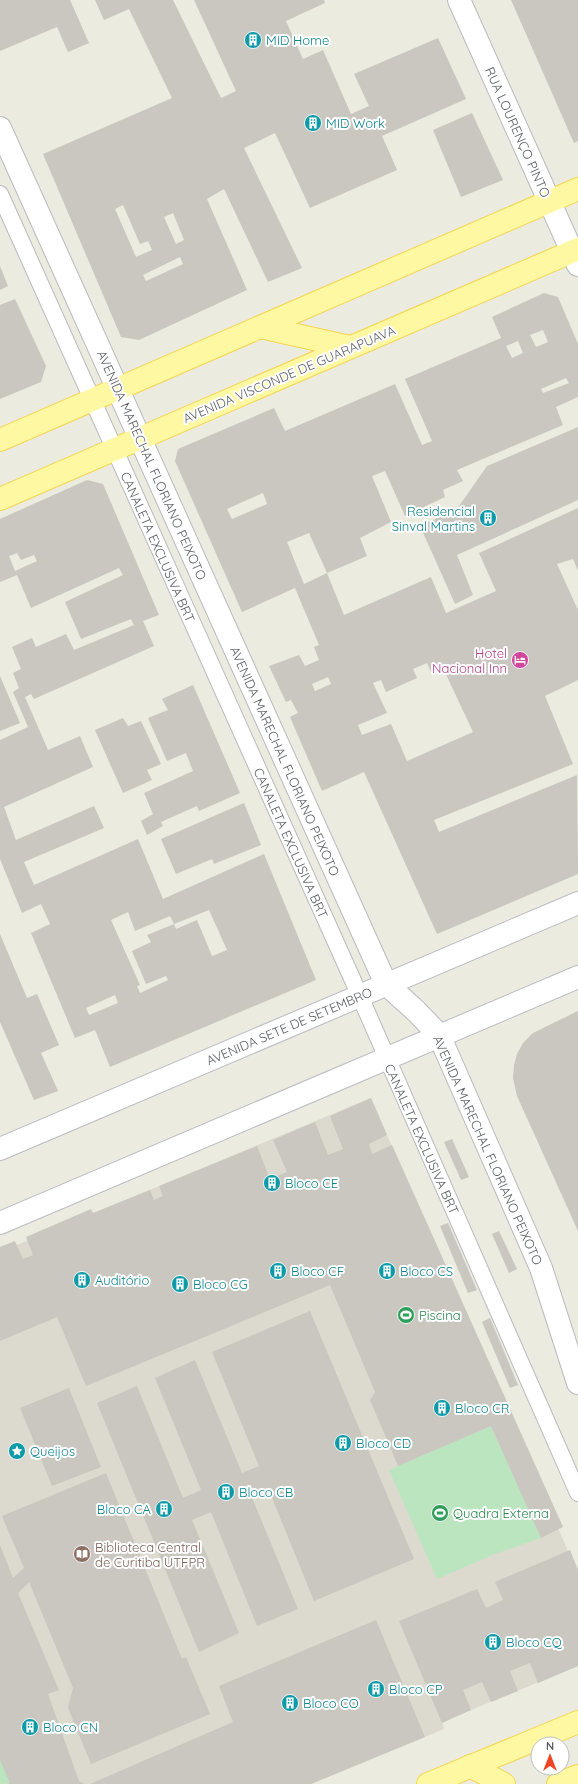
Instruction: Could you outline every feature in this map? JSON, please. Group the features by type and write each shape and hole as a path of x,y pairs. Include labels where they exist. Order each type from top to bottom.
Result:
{"main road":[{"path":"0,440 578,189"},
{"name":"AVENIDA VISCONDE DE GUARAPUAVA","path":"0,499 350,348 576,255"},
{"path":"260,327 350,348"},
{"path":"429,1784 578,1722"},
{"path":"470,1766 504,1784"},
{"path":"558,1784 578,1776"}],"street":[{"name":"RUA LOURENÇO PINTO","path":"459,0 550,202 576,255"},
{"name":"AVENIDA MARECHAL FLORIANO PEIXOTO","path":"0,128 386,984 439,1035 541,1268 578,1383"},
{"name":"AVENIDA SETE DE SETEMBRO","path":"0,1149 578,903"},
{"path":"0,1222 578,977"}],"lane":[{"name":"CANALETA EXCLUSIVA BRT","path":"0,194 359,996 578,1493"}],"shaded area":[{"path":"371,1098 578,1574 578,1666 442,1722 444,1729 311,1784 0,1784 0,1252"}],"green space":[{"path":"491,1426 541,1538 492,1555 437,1579 389,1470"},
{"path":"0,1760 10,1783 0,1784"}],"building":[{"path":"0,0 70,0 89,43 68,52 57,27 0,51"},
{"path":"95,0 173,0 221,98 236,91 194,0 324,0 325,3 286,21 303,59 323,50 351,114 369,106 354,74 438,38 466,99 382,136 397,170 310,208 275,133 244,148 302,268 268,282 224,189 207,199 247,290 139,340 121,337 43,154 172,98 129,9 104,20","holes":["123,205 140,244 148,241 152,250 136,257 115,209","173,213 184,240 176,244 164,217","180,257 183,264 146,281 143,275"]},
{"path":"511,0 578,0 578,141 574,143"},
{"path":"472,113 503,180 461,197 433,130"},
{"path":"0,266 8,286 0,290"},
{"path":"544,293 558,297 578,344 578,397 556,407 563,425 457,470 463,481 443,490 445,497 405,516 385,471 372,476 391,522 360,538 367,556 327,573 344,615 431,577 446,613 496,591 479,553 578,508 578,571 573,559 557,564 578,610 578,680 545,696 573,764 434,820 439,832 577,775 578,874 437,934 364,772 322,791 290,717 298,713 291,700 286,702 269,666 299,655 305,666 319,660 314,647 319,645 295,588 242,612 175,461 178,449 274,408 285,431 395,384 422,445 432,441 405,379 501,338 492,317","holes":["543,330 548,342 536,347 530,335","518,341 523,353 512,358 506,346","566,378 569,383 543,393 541,389","263,493 267,504 232,519 227,509","309,533 327,573 304,584 287,542","427,663 431,672 443,668 473,732 407,761 391,724 362,735 358,725 387,713 373,683 381,680 386,692 417,678 413,669","328,677 331,684 315,691 312,684"]},
{"path":"15,299 46,366 41,382 0,399 0,305"},
{"name":"Residencial Sinval Martins","path":"578,427 578,500 457,555 473,595 455,604 420,526 457,509 487,466"},
{"path":"87,480 103,484 159,615 143,621 154,646 34,699 31,694 25,697 48,750 80,736 93,767 4,807 16,840 94,806 104,828 24,862 34,885 138,839 163,899 264,854 316,980 110,1067 95,1030 75,1038 31,933 50,924 41,904 22,913 0,859 0,740 28,727 13,692 19,688 13,673 21,669 12,647 32,638 36,647 66,634 74,650 134,625 131,619 81,639 65,602 123,575 119,568 31,608 17,575 0,582 0,519","holes":["17,553 21,560 34,555 37,561 15,571 9,556","209,910 227,950 212,956 197,920 176,929 174,924","128,912 135,931 170,916 174,924 147,935 151,942 132,951 146,984 166,976 168,980 140,993 137,986 140,985 111,920","115,995 118,1003 89,1015 86,1008"]},
{"path":"0,676 20,723 0,731"},
{"path":"193,685 240,793 199,811 197,806 161,822 163,826 147,835 141,821 153,814 144,793 193,771 186,753 167,761 148,718 168,710 162,699"},
{"path":"123,718 128,726 141,721 161,764 147,770 152,780 123,793 95,730"},
{"path":"244,803 261,845 214,864 212,859 176,874 161,839"},
{"path":"0,934 27,998 37,994 59,1045 41,1053 58,1091 34,1100 0,1022"},
{"path":"578,1011 578,1231 517,1096 513,1078 517,1054 523,1043 533,1033"},
{"path":"371,1098 387,1135 369,1144 372,1154 392,1145 563,1527 541,1538 491,1426 398,1466 370,1400 375,1392 330,1285 86,1386 57,1317 0,1341 0,1247 15,1241 23,1259 33,1255 26,1237 91,1209 93,1213 150,1190 154,1200 163,1196 159,1186 257,1146 270,1179 287,1172 273,1140 315,1122 328,1155 343,1149 330,1116"},
{"path":"452,1139 469,1177 461,1180 444,1142"},
{"path":"448,1223 477,1290 468,1293 440,1226"},
{"path":"499,1231 517,1269 509,1273 492,1234"},
{"path":"310,1311 414,1559 314,1601 268,1488 251,1495 298,1609 257,1626 211,1512 192,1520 239,1633 199,1652 97,1403 137,1386 183,1498 201,1490 155,1378 195,1360 242,1473 259,1466 212,1352"},
{"path":"490,1318 518,1385 510,1388 482,1322"},
{"path":"69,1388 101,1467 52,1486 20,1408"},
{"path":"106,1473 182,1659 186,1657 210,1714 91,1764 68,1708 73,1688 29,1582 18,1593 59,1690 48,1694 79,1781 84,1784 7,1784 10,1783 0,1760 0,1545 13,1578 24,1568 2,1516"},
{"name":"Bloco CQ","path":"570,1550 578,1570 578,1666 538,1683 530,1663 510,1671 518,1691 491,1702 482,1682 463,1690 471,1710 442,1723 399,1621 477,1589 486,1608 503,1600 495,1582"},
{"path":"376,1620 425,1737 311,1784 90,1784 233,1722 219,1686"}],"place":[{"name":"MID Home","path":"253,40"},
{"name":"MID Work","path":"313,123"},
{"name":"Residencial Sinval Martins","path":"488,518"},
{"name":"Hotel Nacional Inn","path":"520,660"},
{"name":"Bloco CE","path":"272,1183"},
{"name":"Bloco CF","path":"278,1271"},
{"name":"Bloco CS","path":"387,1271"},
{"name":"Auditório","path":"82,1280"},
{"name":"Bloco CG","path":"180,1284"},
{"name":"Piscina","path":"406,1315"},
{"name":"Bloco CR","path":"442,1408"},
{"name":"Bloco CD","path":"343,1443"},
{"name":"Queijos","path":"17,1451"},
{"name":"Bloco CB","path":"226,1492"},
{"name":"Bloco CA","path":"164,1509"},
{"name":"Quadra Externa","path":"440,1513"},
{"name":"Biblioteca Central de Curitiba UTFPR","path":"82,1554"},
{"name":"Bloco CQ","path":"493,1642"},
{"name":"Bloco CP","path":"376,1689"},
{"name":"Bloco CO","path":"290,1703"},
{"name":"Bloco CN","path":"30,1727"}]}
